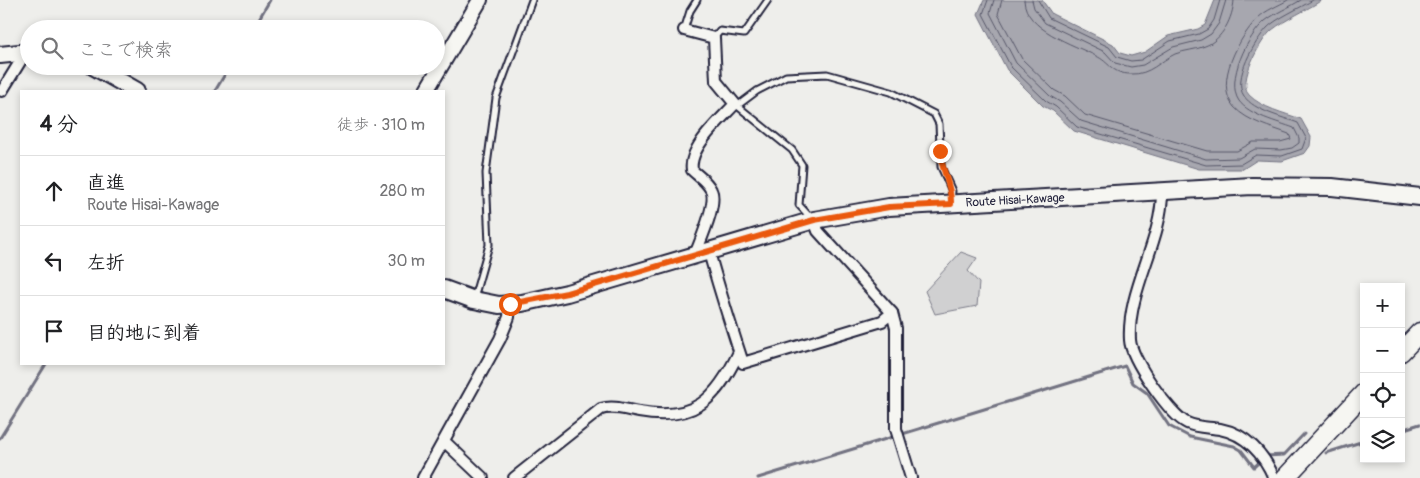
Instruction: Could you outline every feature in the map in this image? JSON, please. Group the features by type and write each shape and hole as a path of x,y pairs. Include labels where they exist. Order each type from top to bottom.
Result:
{"highway":[{"path":"1405,348 1420,332"},
{"path":"1285,478 1360,397"}],"main road":[{"path":"0,55 20,53"},
{"path":"109,75 135,90"},
{"name":"Route Hisai-Kawage","path":"445,289 474,300 499,305 510,304 567,293 814,220 889,207 1252,186 1332,187 1420,197"}],"street":[{"path":"445,59 480,0"},
{"path":"684,30 714,38 716,81 736,105 707,134 692,160 692,170 702,177 711,190 711,208 702,254 743,363 882,321 892,313"},
{"path":"2,92 20,63"},
{"path":"427,90 435,75"},
{"path":"1162,192 1161,216 1144,269 1131,323 1130,342 1133,354 1140,368 1178,417 1191,425 1220,429 1243,437 1271,470 1274,478"},
{"path":"814,220 818,231 892,313 896,328 898,435 911,478"},
{"path":"423,478 500,339 510,317 510,304"},
{"path":"514,478 601,409 614,408 666,416 688,412 699,407 720,386 739,352"},
{"path":"444,441 483,478"}],"lane":[{"path":"474,300 489,245 486,173 496,98 532,0"},
{"path":"684,30 690,11 697,0"},
{"path":"714,38 720,31 744,34 768,0"},
{"path":"814,220 798,206 802,165 792,150 736,105 757,91 786,76 827,74 891,92 934,114 940,124 941,163 952,190 951,204"}],"shaded area":[{"path":"961,252 977,258 968,271 979,283 977,306 935,314 925,291"}],"water":[{"path":"984,0 1042,0 1052,14 1113,44 1120,53 1131,56 1145,52 1168,36 1198,29 1205,25 1215,0 1322,0 1284,22 1267,35 1252,61 1246,81 1246,89 1254,100 1274,110 1301,119 1311,137 1310,146 1305,153 1282,161 1257,160 1243,169 1199,169 1074,131 1053,111 1043,106 1007,70 978,14"}],"waterway":[{"path":"258,20 270,0"},
{"path":"216,90 225,75"},
{"path":"0,438 45,365"},
{"path":"758,478 1125,366 1133,383 1147,393 1169,426 1190,437 1234,446 1241,450 1254,467 1266,456 1284,455 1304,434"},
{"path":"1405,429 1420,424"},
{"path":"1326,453 1360,442"}],"route":[{"path":"510,304 567,293 814,220 889,207 951,204 952,190 942,167 940,151"}]}
